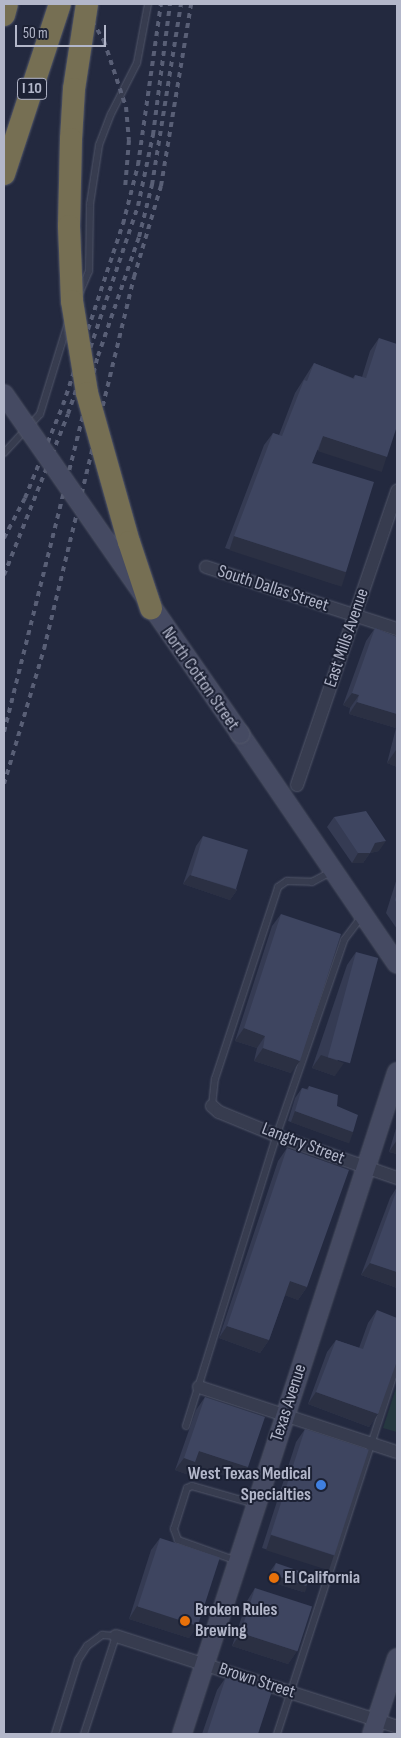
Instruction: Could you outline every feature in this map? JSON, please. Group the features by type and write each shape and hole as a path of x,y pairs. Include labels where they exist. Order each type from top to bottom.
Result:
{"highway":[{"path":"4,15 7,4"},
{"name":"I 10","path":"4,174 60,4"},
{"path":"87,4 74,89 71,139 72,300 88,393 129,542 151,608"}],"main road":[{"name":"North Cotton Street","path":"4,394 397,964"},
{"name":"Texas Avenue","path":"182,1734 397,1072"},
{"path":"374,1727 397,1658"}],"street":[{"name":"East Mills Avenue","path":"297,785 397,491"},
{"name":"South Dallas Street","path":"206,567 397,629"},
{"name":"Langtry Street","path":"212,1106 219,1112 397,1178"},
{"path":"199,1387 285,1417 397,1452"},
{"name":"Brown Street","path":"116,1636 290,1692 374,1727 397,1727"}],"lane":[{"path":"4,453 40,414 68,322 89,271 90,204 94,169 106,124 136,63 148,4"},
{"path":"212,1106 215,1079 278,886 287,881 312,882 332,871"},
{"path":"186,1426 277,1134 344,940 362,915"},
{"path":"277,1734 397,1364"},
{"path":"238,1562 178,1540 174,1529 187,1488 192,1486 257,1504"},
{"path":"55,1734 78,1660 87,1646 102,1635 116,1636 84,1734"}],"shaded area":[{"path":"397,1385 397,1432 383,1428"}],"building":[{"path":"379,338 397,344 397,426 387,457 323,436 312,463 374,482 346,572 234,536 273,433 282,436 304,380 307,381 314,363 354,379 355,375 366,378"},
{"path":"375,628 397,637 397,714 357,702 359,695 352,693"},
{"path":"366,811 386,841 375,843 370,853 358,853 334,817"},
{"path":"203,836 248,850 236,889 191,875"},
{"path":"281,914 341,934 300,1061 263,1048 265,1036 244,1028"},
{"path":"356,952 378,958 350,1063 328,1057"},
{"path":"309,1086 338,1095 337,1106 358,1115 353,1132 295,1111 302,1088 308,1090"},
{"path":"287,1148 349,1170 307,1287 290,1281 269,1340 227,1326"},
{"path":"397,1189 397,1272 370,1263"},
{"path":"377,1310 397,1318 397,1361 378,1414 316,1392 336,1340 363,1349"},
{"path":"205,1397 265,1417 248,1467 199,1451 195,1462 184,1458"},
{"path":"305,1429 369,1450 334,1555 271,1535"},
{"path":"160,1538 220,1557 198,1626 138,1606"},
{"path":"276,1563 310,1575 306,1586 272,1574"},
{"path":"255,1588 312,1607 298,1651 240,1633"},
{"path":"226,1677 272,1691 258,1734 207,1734"}],"railway":[{"path":"82,4 104,41 126,107 129,140 125,189"},
{"path":"4,538 25,498 63,405 123,224 138,165 161,4"},
{"path":"4,575 68,414 138,206 153,135 170,4"},
{"path":"4,732 98,356 139,237 152,185 181,4"},
{"path":"4,784 44,649 134,277 161,186 191,4"}],"place":[{"name":"West Texas Medical Specialties","path":"321,1485"},
{"name":"El California","path":"274,1578"},
{"name":"Broken Rules Brewing","path":"185,1621"}]}
